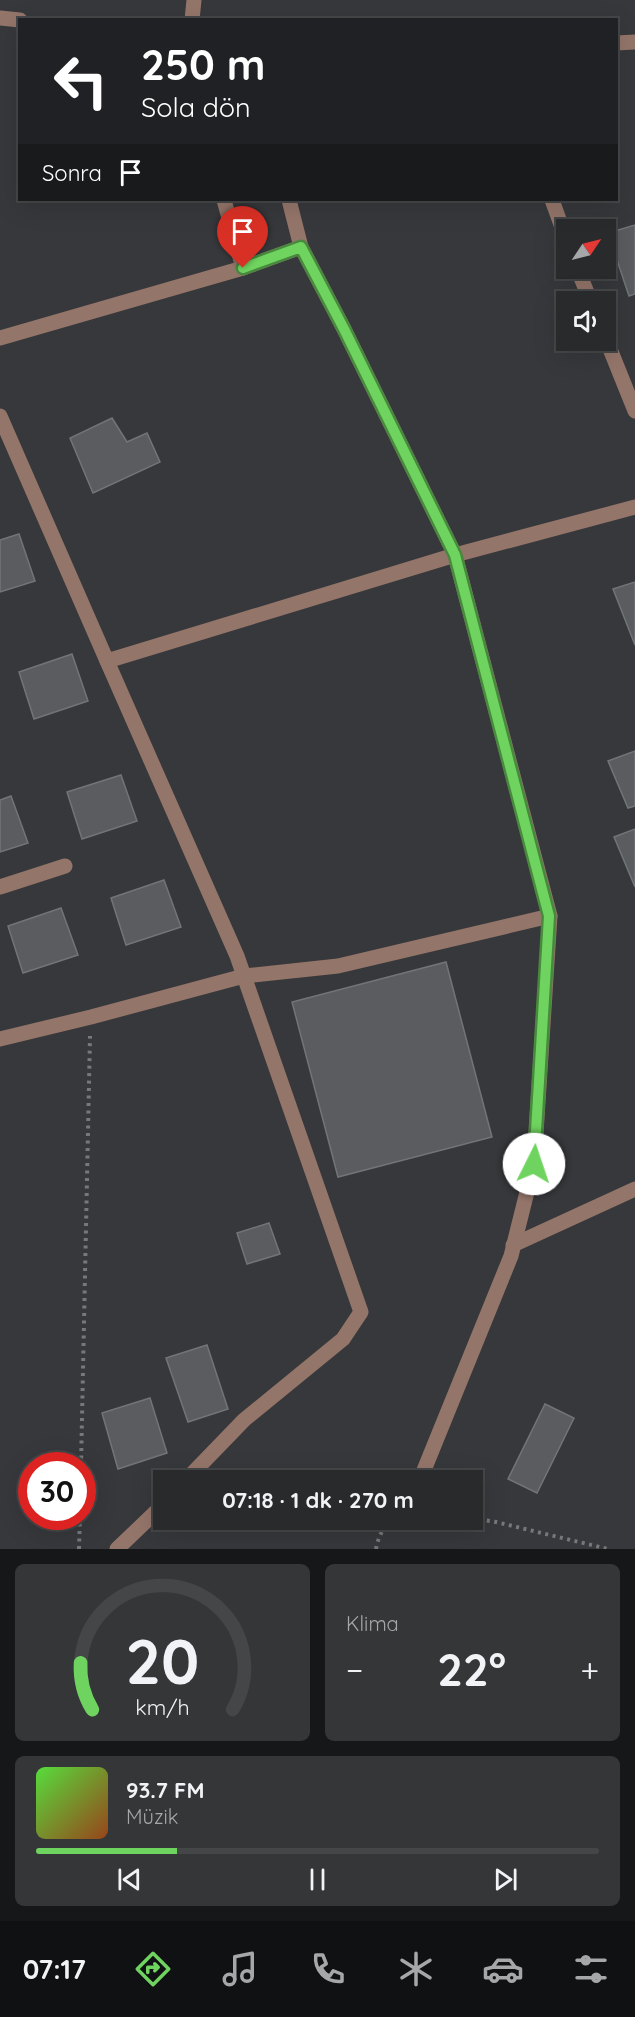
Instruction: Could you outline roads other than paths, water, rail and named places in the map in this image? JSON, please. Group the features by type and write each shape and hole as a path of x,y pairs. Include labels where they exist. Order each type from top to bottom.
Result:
{"street":[{"path":"192,18 194,0"},
{"path":"0,18 18,20"},
{"path":"618,43 635,42"},
{"path":"224,201 243,268"},
{"path":"289,201 301,247 455,555 549,916 534,1164 511,1256 424,1470"},
{"path":"552,201 559,219"},
{"path":"0,338 243,268 301,247"},
{"path":"611,351 635,411"},
{"path":"0,416 237,956 361,1312 343,1339 244,1420 196,1470"},
{"path":"107,662 455,555 635,507"},
{"path":"0,887 65,866"},
{"path":"0,1039 244,976 338,966 549,916"},
{"path":"513,1245 635,1188"},
{"path":"117,1549 153,1515"}]}
